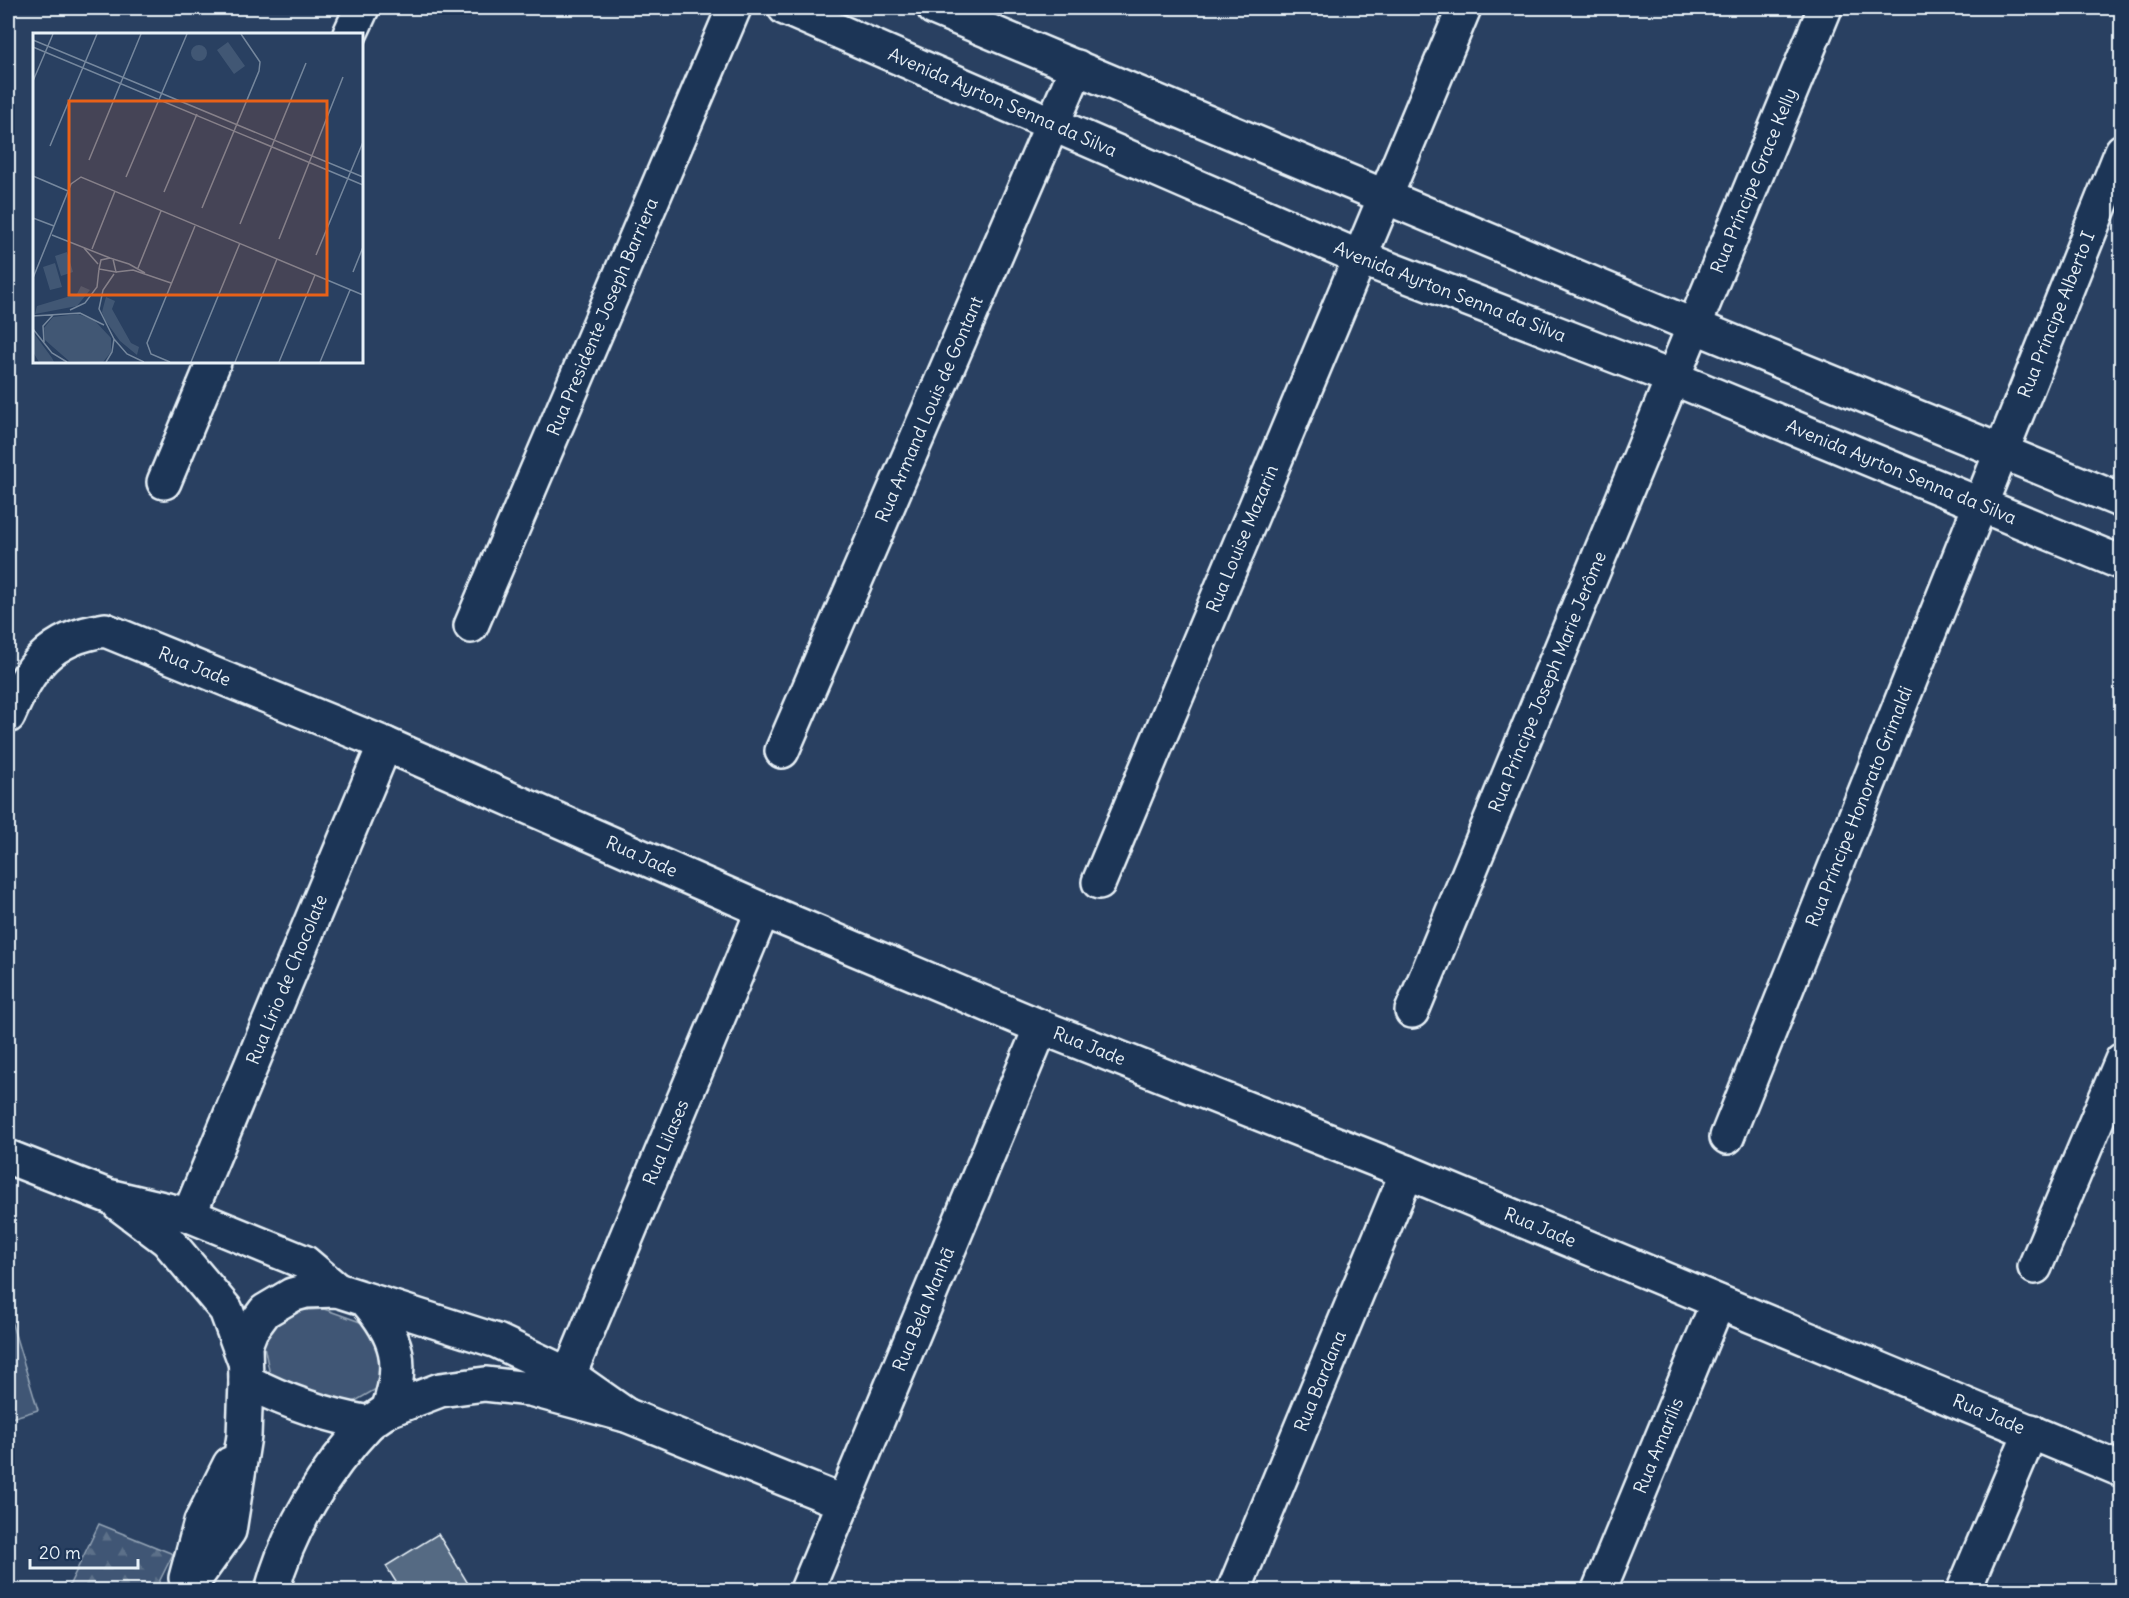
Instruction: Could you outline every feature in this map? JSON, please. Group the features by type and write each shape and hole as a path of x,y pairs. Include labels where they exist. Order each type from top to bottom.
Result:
{"street":[{"path":"350,33 362,8"},
{"name":"Rua Presidente Joseph Barriera","path":"471,627 734,8"},
{"name":"Avenida Ayrton Senna da Silva","path":"784,8 1054,122 1361,258 1683,352 1991,477 2121,501"},
{"name":"Avenida Ayrton Senna da Silva","path":"934,8 1386,197 1683,352 1991,477 2121,563"},
{"name":"Rua Louise Mazarin","path":"1099,882 1464,8"},
{"name":"Rua Príncipe Grace Kelly","path":"1683,352 1825,8"},
{"name":"Rua Armand Louis de Gontant","path":"782,751 1077,67"},
{"name":"Rua Príncipe Alberto I","path":"1991,477 2121,150"},
{"name":"Rua Príncipe Joseph Marie Jerôme","path":"1412,1011 1683,352"},
{"path":"164,482 214,363"},
{"name":"Rua Príncipe Honorato Grimaldi","path":"1727,1137 1991,477"},
{"name":"Rua Jade","path":"8,716 28,674 58,643 84,633 105,630 385,744 763,910 1041,1027 1407,1172 2121,1470"},
{"name":"Rua Lírio de Chocolate","path":"189,1215 385,744"},
{"name":"Rua Lilases","path":"569,1375 763,910"},
{"name":"Rua Bela Manhã","path":"807,1590 1041,1027"},
{"path":"2036,1267 2121,1060"},
{"path":"8,1157 108,1196 189,1215 304,1262 352,1295 384,1321 393,1336 398,1378 379,1417"},
{"name":"Rua Bardana","path":"1234,1590 1407,1172"},
{"path":"108,1196 167,1240 226,1310 245,1370 312,1410 379,1417"},
{"path":"185,1590 201,1522 244,1436 245,1370 251,1330 265,1311 292,1295 306,1291 352,1295 497,1341 569,1375 626,1415"},
{"name":"Rua Amarílis","path":"1599,1590 1718,1302"},
{"path":"272,1590 282,1554 339,1454 379,1417 440,1390 485,1384 530,1389 626,1415 842,1502"},
{"path":"1964,1590 2031,1431"},
{"path":"282,1590 302,1561 316,1493"}],"green space":[{"path":"324,1309 363,1323 384,1352 383,1385 352,1403 312,1398 270,1375 263,1341 267,1323 292,1311"},
{"path":"8,1311 38,1410 8,1419"},
{"path":"99,1524 173,1554 155,1590 67,1590"}],"building":[{"path":"438,1534 472,1590 401,1590 386,1566"}]}
